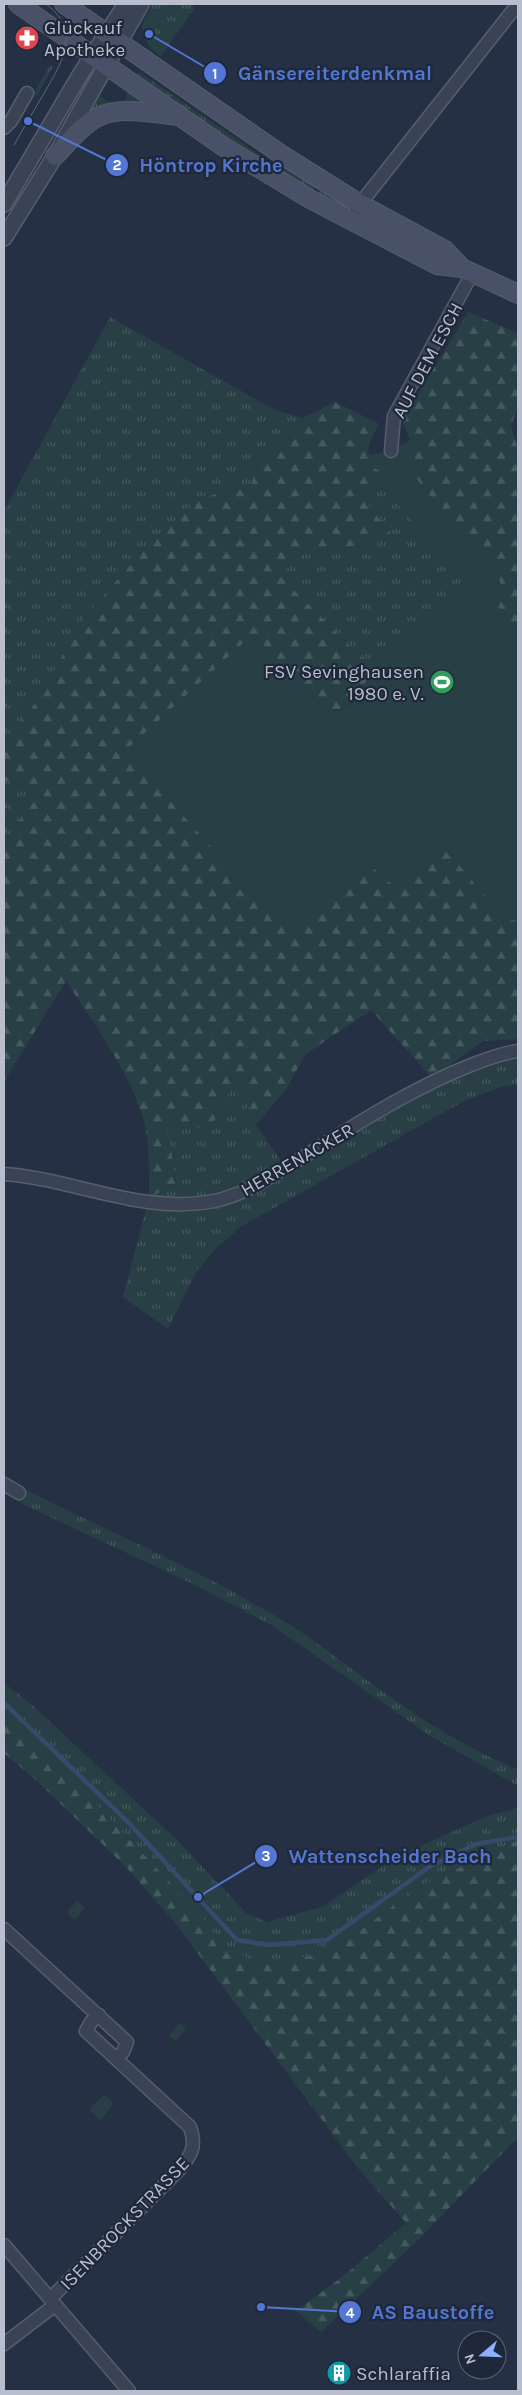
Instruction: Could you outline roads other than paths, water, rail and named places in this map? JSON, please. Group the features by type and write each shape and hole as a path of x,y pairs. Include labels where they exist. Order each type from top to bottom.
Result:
{"main road":[{"path":"18,4 251,163 352,222 437,265 467,270 518,294"},
{"path":"64,4 282,155 360,204 445,250 467,270"},
{"path":"54,156 99,117 120,112 180,116"}],"street":[{"path":"113,38 126,4"},
{"path":"4,204 113,38 141,4"},
{"path":"352,222 360,204 518,4"},
{"path":"4,238 54,156 100,60"},
{"path":"4,128 11,121 28,93"},
{"name":"AUF DEM ESCH","path":"391,451 394,416 467,270"},
{"name":"HERRENACKER","path":"4,1174 139,1200 184,1204 227,1198 256,1186 359,1123 440,1077 503,1053 518,1050"},
{"path":"4,1484 19,1493"},
{"path":"4,1929 127,2042 123,2052 116,2058"},
{"name":"ISENBROCKSTRASSE","path":"4,2344 52,2302 178,2171 194,2149 194,2138 190,2127 86,2031 91,2022 99,2015"},
{"path":"4,2245 129,2391"}],"waterway":[{"path":"4,1703 126,1820 237,1940 269,1945 327,1940 429,1867 476,1844 518,1837"}],"tram line":[{"path":"14,145 56,72 65,48 66,36 64,25 57,14 46,4"}],"place":[{"name":"Gänsereiterdenkmal","path":"149,34"},
{"name":"Glückauf Apotheke","path":"27,38"},
{"name":"Höntrop Kirche","path":"28,121"},
{"name":"FSV Sevinghausen 1980 e. V.","path":"442,682"},
{"name":"Wattenscheider Bach","path":"198,1897"},
{"name":"AS Baustoffe","path":"261,2307"},
{"name":"Schlaraffia","path":"339,2373"}]}
